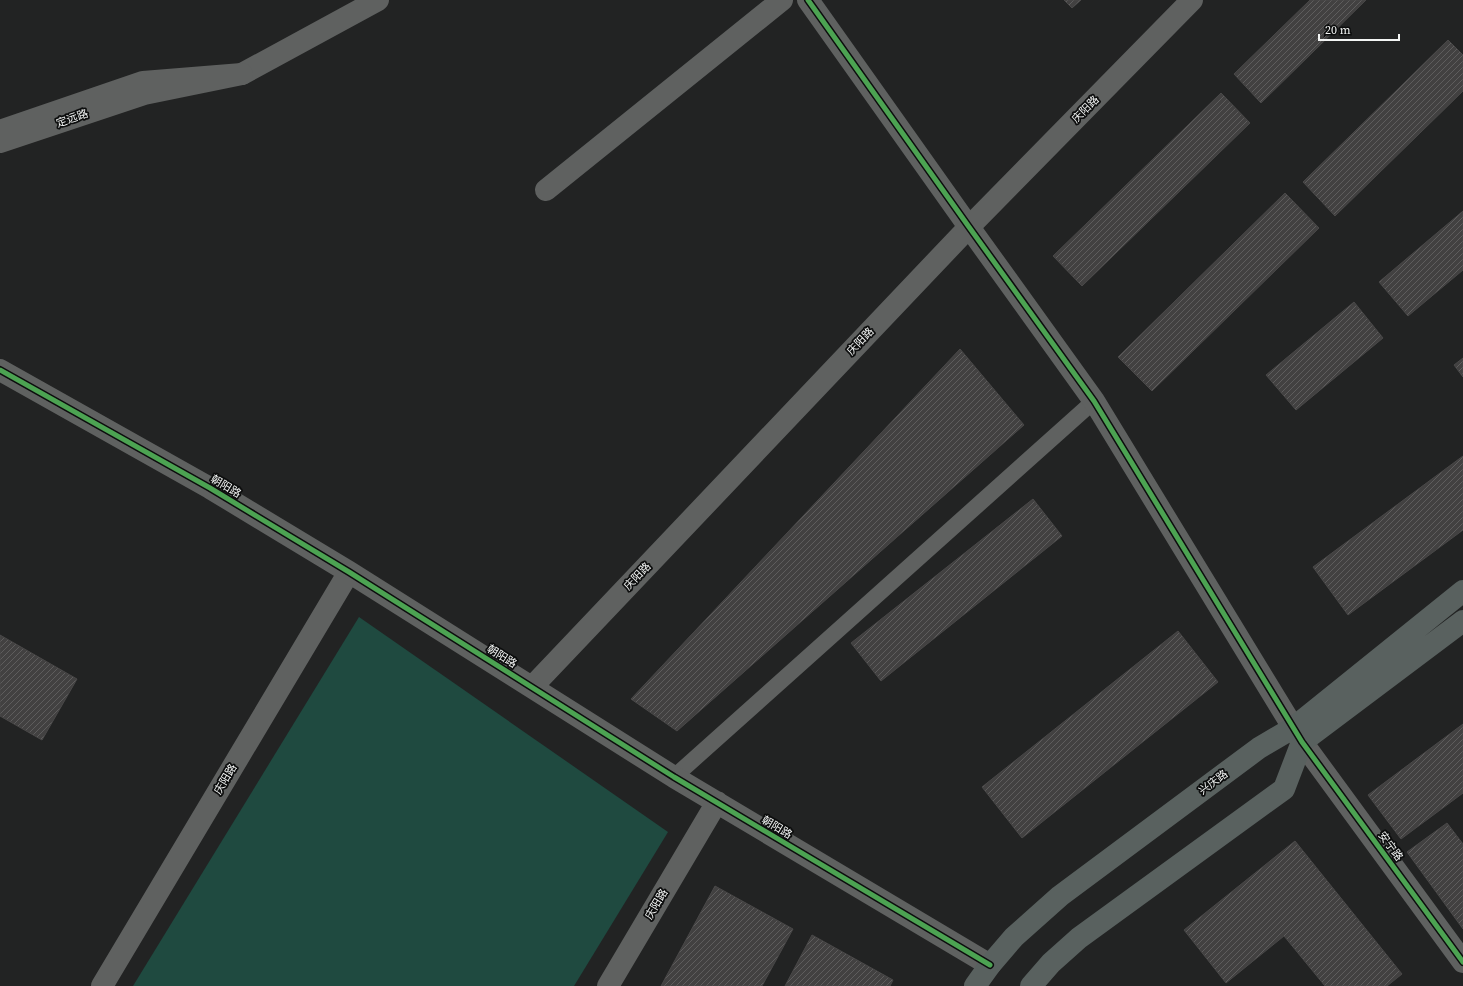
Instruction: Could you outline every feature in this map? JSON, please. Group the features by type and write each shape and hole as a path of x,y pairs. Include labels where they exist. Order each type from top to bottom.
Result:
{"main road":[{"name":"兴庆路","path":"1298,735 1463,591"},
{"name":"兴庆路","path":"983,975 1014,937 1060,896 1258,748 1298,735 1463,621"},
{"path":"1031,986 1051,963 1079,938 1284,789 1298,735"}],"street":[{"path":"144,88 242,74 378,0"},
{"path":"546,190 782,0"},
{"name":"安宁路","path":"808,0 1094,401 1298,735 1463,962"},
{"name":"庆阳路","path":"532,687 969,227 1192,0"},
{"name":"定远路","path":"0,131 144,88"},
{"name":"定远路","path":"0,142 144,88"},
{"name":"朝阳路","path":"0,370 210,488 346,577"},
{"name":"朝阳路","path":"0,382 346,577 532,687 674,777 714,807 983,975"},
{"name":"庆阳路","path":"102,986 346,577"},
{"name":"庆阳路","path":"608,986 714,807"}],"lane":[{"path":"674,777 1094,401"}],"green space":[{"path":"359,617 668,832 574,986 133,986"}],"building":[{"path":"1064,0 1081,0 1072,8"},
{"path":"1310,0 1366,0 1261,103 1234,74"},
{"path":"1448,40 1463,55 1463,91 1335,216 1303,182"},
{"path":"1221,93 1250,123 1082,286 1053,256"},
{"path":"1285,193 1319,228 1152,391 1118,357"},
{"path":"1463,211 1463,270 1408,316 1379,282"},
{"path":"1354,302 1383,338 1296,410 1266,375"},
{"path":"960,349 1024,425 677,731 631,699"},
{"path":"1463,358 1463,377 1454,365"},
{"path":"1463,456 1463,530 1348,615 1313,567"},
{"path":"1033,499 1062,536 881,681 851,643"},
{"path":"1178,631 1218,682 1022,838 982,787"},
{"path":"0,635 77,679 42,740 0,716"},
{"path":"1463,724 1463,793 1401,839 1368,795"},
{"path":"1447,823 1463,844 1463,929 1407,852"},
{"path":"1295,841 1402,974 1387,986 1325,986 1284,936 1226,983 1184,930"},
{"path":"715,886 793,929 762,986 661,986"},
{"path":"812,935 893,980 890,986 785,986"}],"cycle path":[{"path":"808,0 1094,401 1302,742 1463,962"},
{"path":"0,370 210,488 349,572 674,777 990,965"}]}
